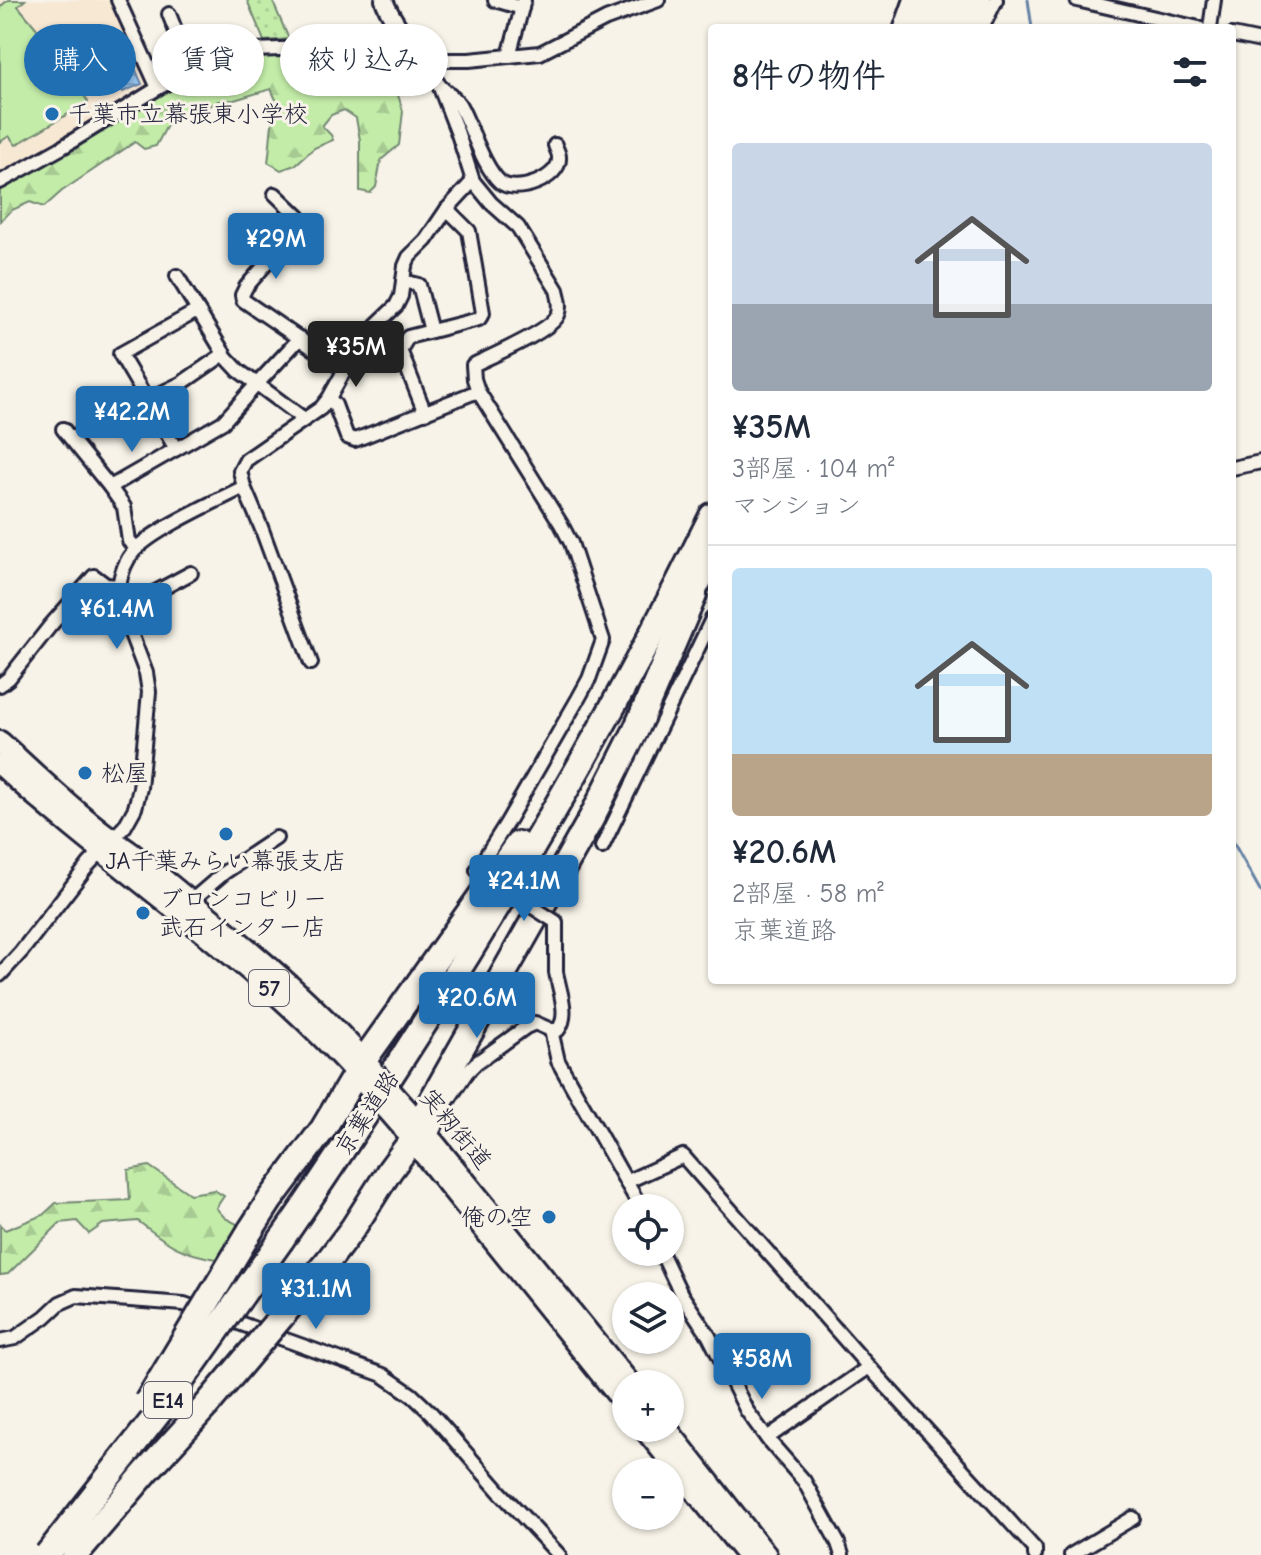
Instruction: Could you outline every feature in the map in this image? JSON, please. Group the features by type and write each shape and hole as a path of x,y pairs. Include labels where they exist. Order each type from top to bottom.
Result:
{"highway":[{"path":"908,24 917,0"},
{"path":"930,24 939,0"},
{"path":"950,24 959,0"},
{"path":"969,24 978,0"},
{"name":"京葉道路","path":"67,1555 176,1416 288,1244 320,1184 489,922 608,718 708,524"},
{"name":"京葉道路","path":"47,1555 288,1244 336,1190 470,984 570,814 708,564"},
{"path":"75,1555 206,1406 353,1228 390,1170 591,819 635,732 708,565"},
{"path":"41,1555 162,1380 270,1200 366,1074 529,827 683,576"}],"main road":[{"name":"実籾街道","path":"0,742 107,845 366,1074"},
{"name":"実籾街道","path":"0,764 41,801 107,845 131,853 324,1018 366,1074 618,1370"},
{"name":"実籾街道","path":"414,1128 612,1387"},
{"path":"655,1442 747,1555"},
{"path":"677,1442 766,1555"}],"street":[{"path":"384,0 396,24"},
{"path":"495,0 523,4 509,56"},
{"path":"448,60 540,53 606,19 658,0"},
{"path":"984,24 996,0"},
{"path":"1077,0 1182,24"},
{"path":"1211,24 1214,0"},
{"path":"122,2 152,74"},
{"path":"169,14 173,24"},
{"path":"1236,36 1261,41"},
{"path":"0,182 152,92"},
{"path":"448,92 457,100 500,182 511,187 527,186 551,175 558,165 555,145"},
{"path":"414,1128 476,1063 526,1027 535,1023 558,1030 563,1020 556,972 556,922 477,870 589,679 603,640 571,543 478,391 474,379 473,365 547,328 558,316 560,301 557,290 518,227 491,203 473,181 443,96"},
{"path":"376,325 396,306 401,296 409,257 473,181"},
{"path":"275,194 299,217 298,227 246,287 243,300 347,366 321,408 246,460 240,471 311,663"},
{"path":"425,413 400,350 408,337 479,319 483,313 469,231 447,209"},
{"path":"177,276 224,354 239,371 304,419"},
{"path":"403,281 419,285 431,331"},
{"path":"176,449 120,354 197,311"},
{"path":"110,487 223,422 300,338"},
{"path":"147,400 182,383 224,354"},
{"path":"329,398 335,405 347,437 355,440 478,391"},
{"path":"63,429 124,507 129,541 137,548"},
{"path":"1236,467 1261,462"},
{"path":"0,975 89,864 125,826 140,788 149,692 146,673 122,610 119,586 124,566 137,548 165,529 244,487"},
{"path":"122,610 191,573"},
{"path":"0,685 94,576 106,585 119,586"},
{"path":"602,847 708,627"},
{"path":"190,902 225,872 276,838"},
{"path":"551,1030 558,1061 633,1194"},
{"path":"626,1182 683,1156 1035,1549 1035,1555"},
{"path":"668,1266 681,1294 709,1336 747,1411 804,1481 842,1555"},
{"path":"0,1341 15,1338 60,1303 76,1296 95,1296 184,1304 352,1363 383,1375 412,1395 559,1555"},
{"path":"767,1438 869,1367"},
{"path":"1071,1555 1133,1518"}],"shaded area":[{"path":"0,0 112,0 124,24 24,24 24,96 132,96 0,174"},
{"path":"136,51 150,85 136,94"}],"green space":[{"path":"8,0 25,0 18,6 33,24 24,24 24,96 84,96 88,102 16,145 9,136 0,142 0,7"},
{"path":"247,0 272,0 282,24 280,24 280,40 264,41 264,24 257,24"},
{"path":"280,43 280,96 398,96 403,111 399,145 381,160 376,187 370,193 360,191 360,140 356,118 344,110 331,115 322,126 333,140 314,148 295,165 281,170 268,162 272,124 278,104 271,89 264,91 264,44"},
{"path":"156,96 247,96 218,101 201,111 184,111 170,120 156,146 144,149 135,142 62,191 44,207 30,202 12,210 0,221 0,185"},
{"path":"149,1166 190,1194 214,1190 224,1196 216,1208 225,1218 243,1227 217,1259 174,1246 138,1221 103,1224 89,1234 77,1221 60,1223 8,1274 0,1275 0,1225 5,1230 43,1215 56,1203 130,1200 128,1170"}],"water":[{"path":"136,70 142,84 136,87"}],"waterway":[{"path":"1028,0 1031,24"},
{"path":"1236,847 1261,892"}],"place":[{"name":"千葉市立幕張東小学校","path":"52,114"},
{"name":"松屋","path":"85,773"},
{"name":"JA千葉みらい幕張支店","path":"226,834"},
{"name":"ブロンコビリー 武石インター店","path":"143,913"},
{"name":"俺の空","path":"549,1217"}]}
